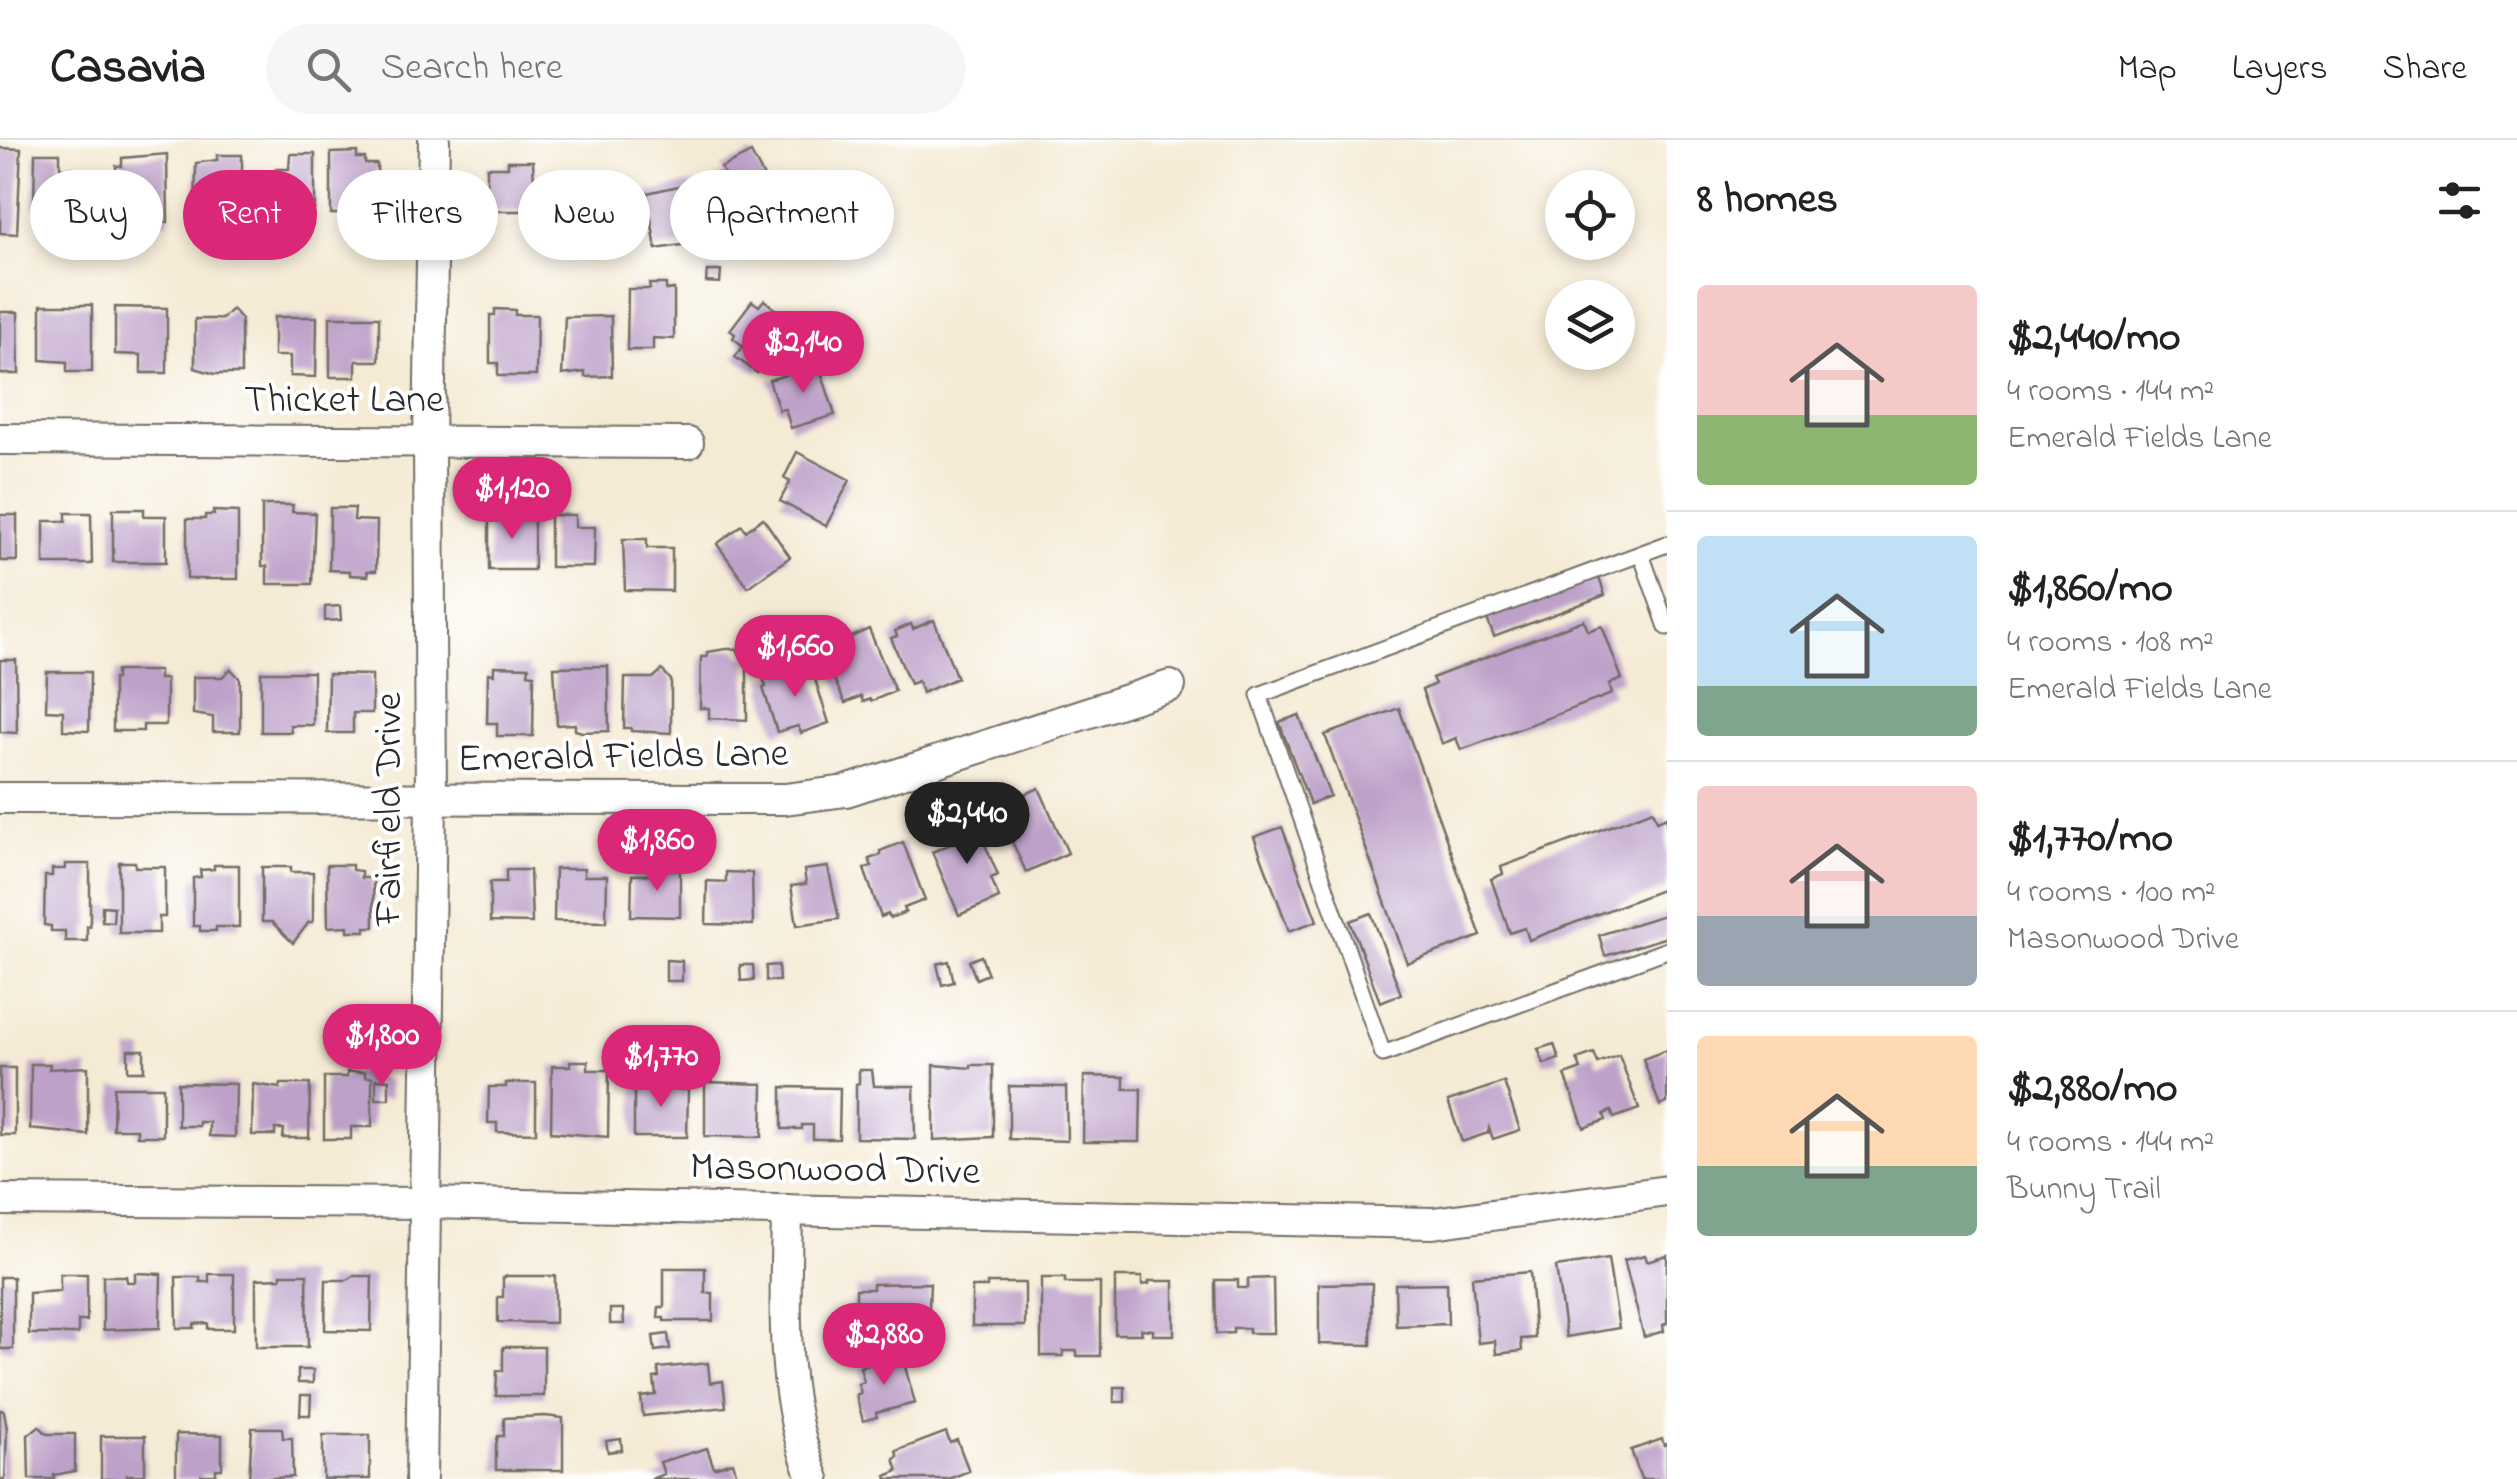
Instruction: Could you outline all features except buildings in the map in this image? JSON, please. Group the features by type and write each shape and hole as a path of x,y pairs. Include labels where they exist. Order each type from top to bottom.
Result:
{"street":[{"name":"Fairfield Drive","path":"421,1479 431,800 428,442 434,140"},
{"name":"Thicket Lane","path":"0,440 688,443"},
{"name":"Emerald Fields Lane","path":"0,798 785,800 846,791 1170,686"},
{"name":"Masonwood Drive","path":"0,1200 426,1203 1433,1223 1667,1191"},
{"path":"787,1210 787,1359 793,1419 814,1479"}],"lane":[{"path":"1667,544 1260,695 1383,1054 1667,950"},
{"path":"1641,554 1667,626"}]}
